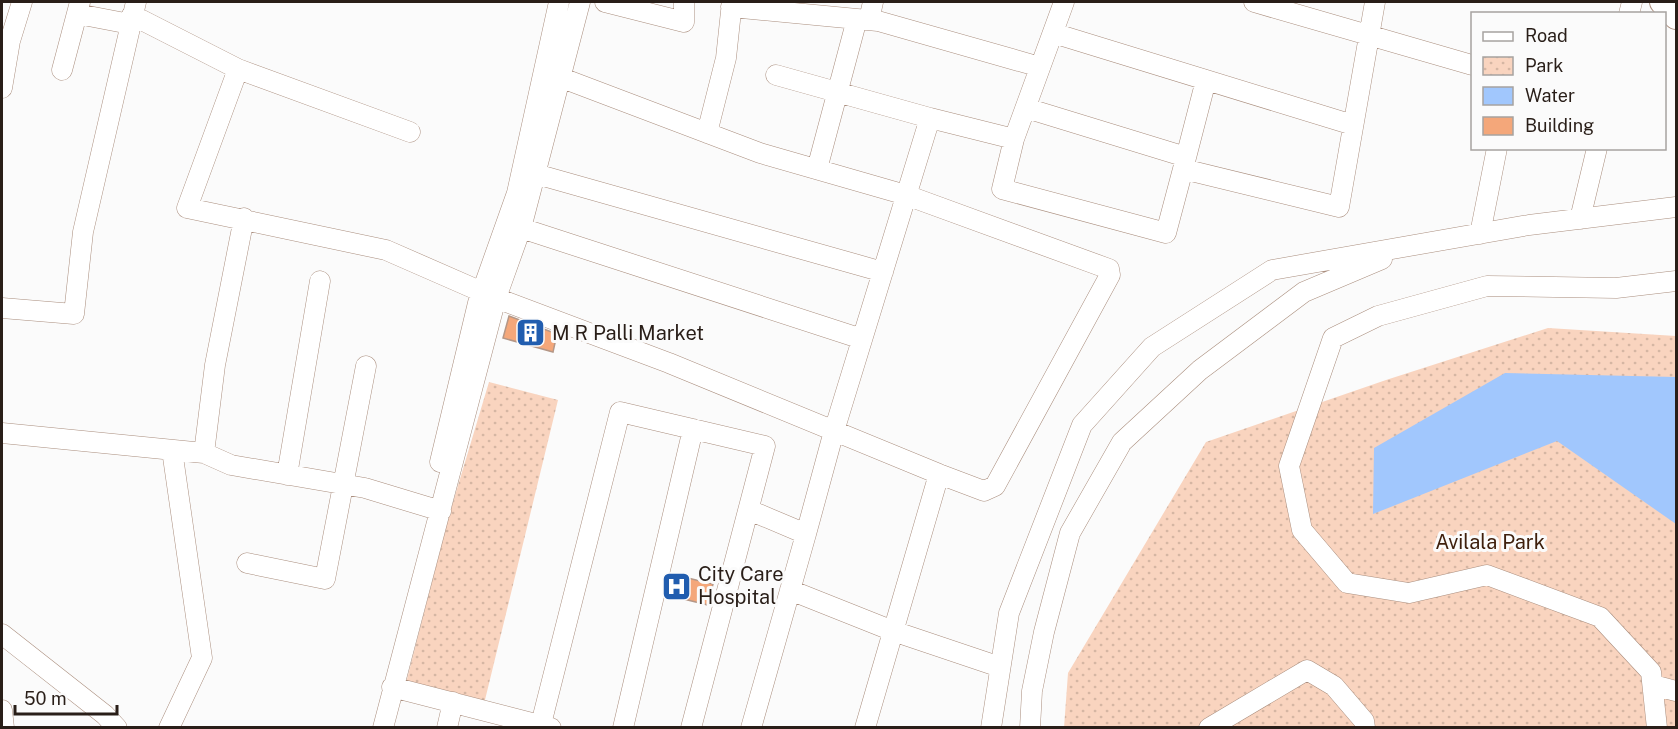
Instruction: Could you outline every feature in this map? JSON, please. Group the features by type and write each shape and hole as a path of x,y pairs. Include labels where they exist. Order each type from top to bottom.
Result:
{"main road":[{"path":"1662,2 1677,17"}],"street":[{"path":"2,88 10,41 22,2"},
{"path":"383,728 435,510 517,193 559,2"},
{"path":"489,295 521,228 580,2"},
{"path":"605,2 684,22 684,2"},
{"path":"1064,2 1014,139 1002,189 1166,232 1206,80"},
{"path":"1254,2 1471,64"},
{"path":"1026,108 1184,163 1339,207 1375,2"},
{"path":"706,133 726,58 731,4 866,13 1041,67"},
{"path":"62,70 79,8 133,13 238,69 410,132"},
{"path":"2,308 74,314 83,232 133,13"},
{"path":"817,170 839,93 866,13"},
{"path":"1053,33 1353,125"},
{"path":"238,69 187,208 244,218 386,250 489,295 669,363 939,474 984,491 995,486 1110,275 1109,269 906,195 760,153 562,78"},
{"path":"776,75 1014,139"},
{"path":"751,728 834,431 930,118"},
{"path":"1480,234 1497,150"},
{"path":"1581,219 1597,150"},
{"path":"536,174 883,272"},
{"path":"991,728 1009,613 1082,425 1152,347 1272,270 1480,234 1677,207"},
{"path":"204,453 215,365 244,218"},
{"path":"521,228 862,339"},
{"path":"1029,728 1032,691 1044,632 1070,533 1122,442 1200,370 1304,292 1411,246"},
{"path":"287,475 320,281"},
{"path":"1658,728 1651,672 1600,617 1487,575 1408,593 1347,583 1302,530 1290,466 1333,338 1378,316 1486,285 1616,288 1677,281"},
{"path":"247,563 325,579 366,366"},
{"path":"392,687 544,727 620,412 765,446 691,728"},
{"path":"623,728 693,429"},
{"path":"2,433 204,453 231,465 365,488 435,510"},
{"path":"170,728 202,658 172,450"},
{"path":"865,728 939,474"},
{"path":"376,728 435,510"},
{"path":"748,510 806,534"},
{"path":"790,590 893,631 1000,667"},
{"path":"2,634 105,715 117,728"},
{"path":"1209,728 1307,670 1334,686 1364,721 1365,728"},
{"path":"1653,685 1677,691"},
{"path":"447,728 453,702"},
{"path":"2,710 4,728"}],"green space":[{"name":"Avilala Park","path":"1548,328 1676,336 1676,727 1064,728 1068,673 1206,442 1386,380"},
{"path":"489,382 558,400 484,704 406,683 448,519"}],"water":[{"path":"1505,373 1676,377 1676,524 1557,441 1373,514 1374,448"}],"building":[{"name":"M R Palli Market","path":"509,316 557,334 553,352 503,338"},
{"path":"671,574 713,584 708,605 667,595"}],"place":[{"name":"M R Palli Market","path":"531,333"},
{"name":"City Care Hospital","path":"677,586"}]}
